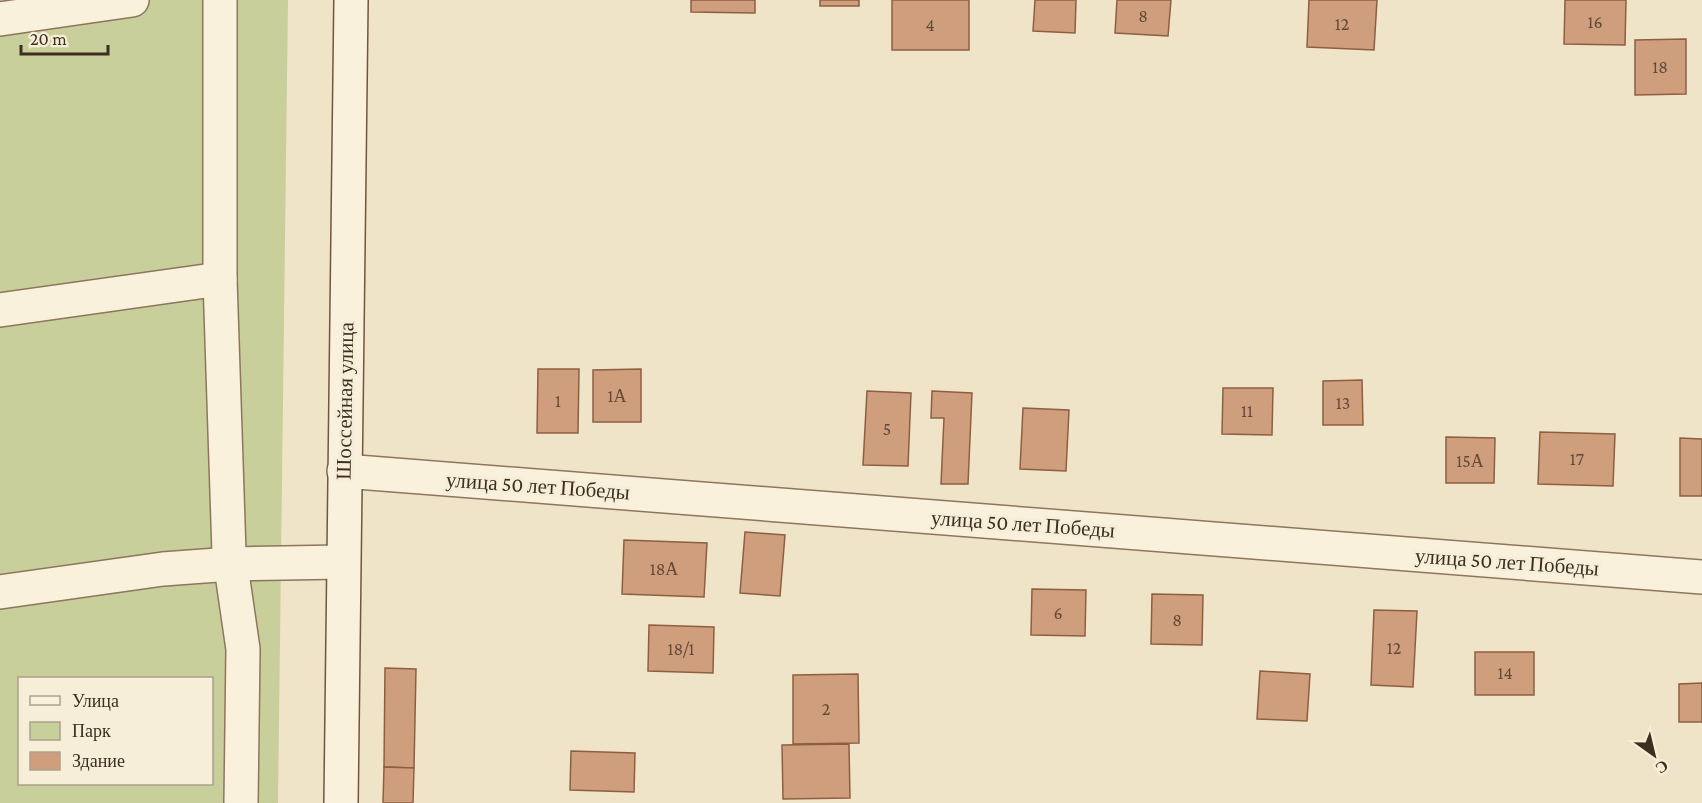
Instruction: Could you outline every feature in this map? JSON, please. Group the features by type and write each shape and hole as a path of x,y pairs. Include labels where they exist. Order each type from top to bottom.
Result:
{"street":[{"path":"0,19 132,0"},
{"path":"220,0 220,279 231,564 243,649 241,803"},
{"name":"Шоссейная улица","path":"341,803 342,562 351,0"},
{"path":"0,310 220,279"},
{"name":"улица 50 лет Победы","path":"344,471 1702,577"},
{"path":"0,592 163,569 231,564 342,562"}],"green space":[{"path":"0,0 288,0 278,803 0,803"}],"building":[{"path":"691,0 755,0 755,13 691,12"},
{"path":"820,0 859,0 859,6 820,6"},
{"path":"892,0 969,0 969,50 892,50"},
{"path":"1035,0 1076,0 1075,33 1033,31"},
{"path":"1117,0 1171,0 1168,36 1115,33"},
{"path":"1309,0 1377,0 1374,50 1307,47"},
{"path":"1565,0 1626,0 1625,45 1564,44"},
{"path":"1686,39 1686,94 1635,95 1635,40"},
{"path":"538,369 579,369 578,433 537,433"},
{"path":"641,369 641,422 593,422 593,370"},
{"path":"1362,380 1363,425 1323,425 1323,381"},
{"path":"1223,388 1273,388 1272,435 1222,434"},
{"path":"867,391 911,393 908,466 863,465"},
{"path":"932,391 972,393 968,484 941,484 944,418 931,418"},
{"path":"1023,408 1069,410 1066,471 1020,469"},
{"path":"1540,432 1615,434 1613,486 1538,484"},
{"path":"1446,437 1495,438 1494,483 1446,483"},
{"path":"1680,438 1702,439 1702,496 1680,496"},
{"path":"745,532 785,535 780,596 740,593"},
{"path":"624,540 707,543 704,597 622,594"},
{"path":"1032,589 1086,590 1085,636 1031,635"},
{"path":"1152,594 1203,595 1202,645 1151,644"},
{"path":"1374,610 1417,611 1413,687 1371,685"},
{"path":"649,625 714,627 713,673 648,671"},
{"path":"1475,652 1534,652 1534,695 1475,695"},
{"path":"385,668 416,669 414,768 384,767"},
{"path":"1260,671 1310,674 1307,721 1257,719"},
{"path":"858,674 859,743 793,744 793,675"},
{"path":"1702,683 1702,722 1679,722 1679,684"},
{"path":"849,744 850,798 783,799 782,745"},
{"path":"571,751 635,753 634,792 570,790"},
{"path":"384,767 414,768 413,803 383,803"}]}
